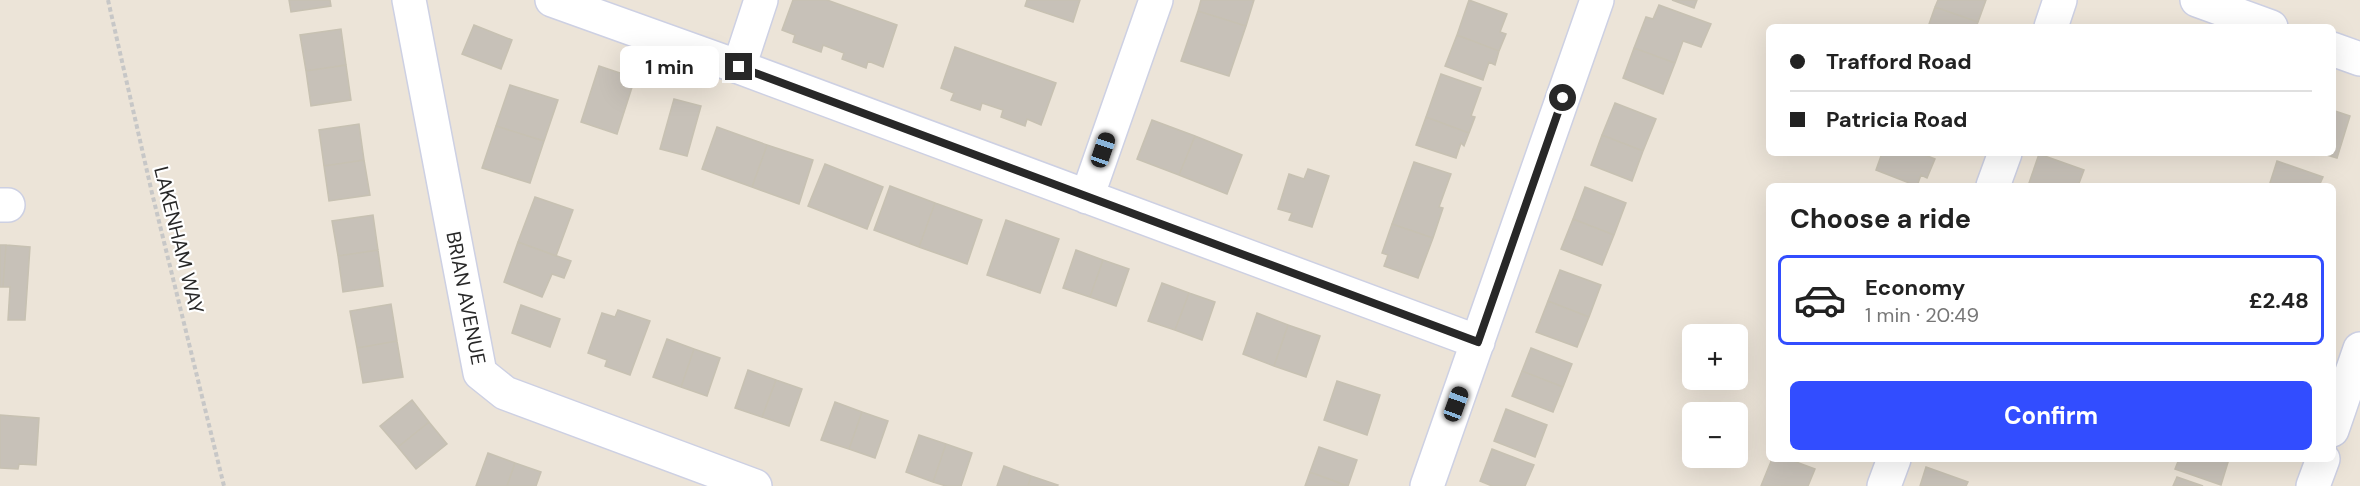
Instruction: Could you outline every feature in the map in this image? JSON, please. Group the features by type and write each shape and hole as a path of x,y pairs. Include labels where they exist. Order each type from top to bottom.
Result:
{"street":[{"name":"BRIAN AVENUE","path":"409,0 480,373 505,393 755,486"},
{"path":"552,0 739,67 1478,342"},
{"path":"739,67 761,0"},
{"path":"1087,197 1156,0"},
{"path":"1426,486 1597,0"},
{"path":"2052,24 2060,0"},
{"path":"2197,0 2263,24"},
{"path":"2336,50 2360,59"},
{"path":"1994,183 2004,156"},
{"path":"2336,418 2360,349"},
{"path":"1884,486 1893,462"},
{"path":"2313,486 2321,462"}],"path":[{"name":"LAKENHAM WAY","path":"108,0 152,193 224,486"}],"building":[{"path":"289,0 330,0 331,6 291,12"},
{"path":"793,0 827,0 897,25 883,67 868,61 866,68 842,59 844,53 823,45 821,52 793,42 795,35 782,30"},
{"path":"1027,0 1080,0 1073,22 1025,6"},
{"path":"1201,0 1254,0 1246,26 1198,11"},
{"path":"1469,0 1507,14 1500,32 1506,34 1499,51 1457,35"},
{"path":"1672,0 1697,0 1694,8"},
{"path":"1938,0 1986,0 1978,22 1935,7"},
{"path":"1659,5 1711,24 1701,47 1683,41 1675,63 1634,48 1646,17 1653,19"},
{"path":"1935,7 1978,22 1977,24 1929,24"},
{"path":"1198,11 1246,26 1229,76 1181,61"},
{"path":"474,25 512,40 501,69 462,54"},
{"path":"341,29 346,65 306,71 300,35"},
{"path":"1457,35 1499,51 1495,65 1489,62 1483,80 1445,66"},
{"path":"955,47 1056,83 1041,125 1027,119 1025,126 1001,117 1003,110 982,103 980,110 951,100 954,93 941,88"},
{"path":"1634,48 1675,63 1663,94 1623,78"},
{"path":"346,65 351,100 311,106 306,71"},
{"path":"599,66 635,78 617,134 581,122"},
{"path":"1441,74 1481,88 1471,116 1475,117 1469,133 1426,117"},
{"path":"510,85 558,100 544,141 496,126"},
{"path":"674,99 701,106 687,156 660,149"},
{"path":"1615,103 1656,119 1643,151 1602,135"},
{"path":"2336,111 2350,116 2337,158 2330,156 2336,156"},
{"path":"1426,117 1469,133 1464,146 1461,143 1456,158 1416,145"},
{"path":"1152,120 1195,136 1179,175 1137,159"},
{"path":"359,124 364,160 324,166 319,130"},
{"path":"496,126 544,141 530,183 482,168"},
{"path":"717,127 767,145 752,187 702,169"},
{"path":"1602,135 1643,151 1632,181 1591,165"},
{"path":"1195,136 1242,155 1227,194 1179,175"},
{"path":"767,145 813,160 799,204 752,187"},
{"path":"1881,156 1928,156 1935,159 1927,178 1921,175 1918,183 1909,183 1876,170"},
{"path":"2038,156 2045,156 2084,170 2079,183 2029,183"},
{"path":"364,160 370,195 329,201 324,166"},
{"path":"2277,161 2323,177 2320,183 2270,183"},
{"path":"1414,162 1451,174 1439,207 1443,208 1433,238 1392,224"},
{"path":"825,164 883,187 867,229 808,206"},
{"path":"1308,169 1329,176 1312,227 1289,220 1292,213 1278,209 1289,174 1304,179"},
{"path":"890,186 935,203 919,247 874,230"},
{"path":"1585,187 1626,203 1614,235 1573,219"},
{"path":"535,197 573,210 556,256 518,242"},
{"path":"935,203 982,220 967,264 919,247"},
{"path":"373,215 378,250 338,256 332,221"},
{"path":"1573,219 1614,235 1602,265 1561,249"},
{"path":"1006,220 1059,239 1040,293 987,275"},
{"path":"1392,224 1433,238 1418,278 1384,266 1388,255 1382,253"},
{"path":"518,242 571,261 564,278 552,274 542,297 504,282"},
{"path":"0,245 6,245 3,287 0,287"},
{"path":"6,245 30,247 25,320 8,320 10,287 3,287"},
{"path":"378,250 383,286 343,292 338,256"},
{"path":"1076,250 1103,260 1090,297 1063,288"},
{"path":"1103,260 1129,269 1116,306 1090,297"},
{"path":"1560,270 1601,285 1589,317 1548,301"},
{"path":"1162,283 1189,293 1175,330 1148,321"},
{"path":"1189,293 1215,302 1202,340 1175,330"},
{"path":"1548,301 1589,317 1577,347 1536,332"},
{"path":"391,304 397,341 357,348 350,311"},
{"path":"521,305 560,319 550,347 512,333"},
{"path":"618,310 650,321 630,375 605,366 607,360 588,353 602,313 615,317"},
{"path":"1257,313 1288,325 1274,366 1243,354"},
{"path":"1288,325 1320,336 1306,377 1274,366"},
{"path":"667,339 694,349 681,387 653,377"},
{"path":"397,341 403,377 363,383 357,348"},
{"path":"1531,348 1572,364 1563,387 1522,371"},
{"path":"694,349 720,358 707,396 681,387"},
{"path":"748,370 776,380 762,417 735,408"},
{"path":"1522,371 1563,387 1553,412 1512,396"},
{"path":"776,380 802,389 789,426 762,417"},
{"path":"1337,381 1380,395 1367,435 1324,420"},
{"path":"412,400 429,422 398,447 380,426"},
{"path":"835,402 862,412 849,449 821,440"},
{"path":"1506,409 1547,425 1535,457 1494,441"},
{"path":"862,412 888,421 875,458 849,449"},
{"path":"0,415 39,418 36,465 19,464 18,469 0,468"},
{"path":"429,422 447,444 416,469 398,447"},
{"path":"919,435 946,444 933,482 906,472"},
{"path":"946,444 972,453 961,486 946,486 933,482"},
{"path":"1319,447 1357,460 1348,486 1310,472"},
{"path":"1492,449 1534,465 1525,486 1492,486 1480,481"},
{"path":"488,453 515,463 507,486 476,486"},
{"path":"1771,462 1796,462 1815,469 1808,486 1761,486"},
{"path":"2178,462 2228,462 2221,485 2175,469"},
{"path":"515,463 541,472 536,486 507,486"},
{"path":"1004,466 1031,476 1028,486 997,486"},
{"path":"1926,467 1968,482 1966,486 1920,486"},
{"path":"1310,472 1347,486 1305,486"},
{"path":"1031,476 1058,485 1028,486"},
{"path":"2177,477 2203,486 2173,486"}],"route":[{"path":"739,67 1478,342 1563,98"}]}
